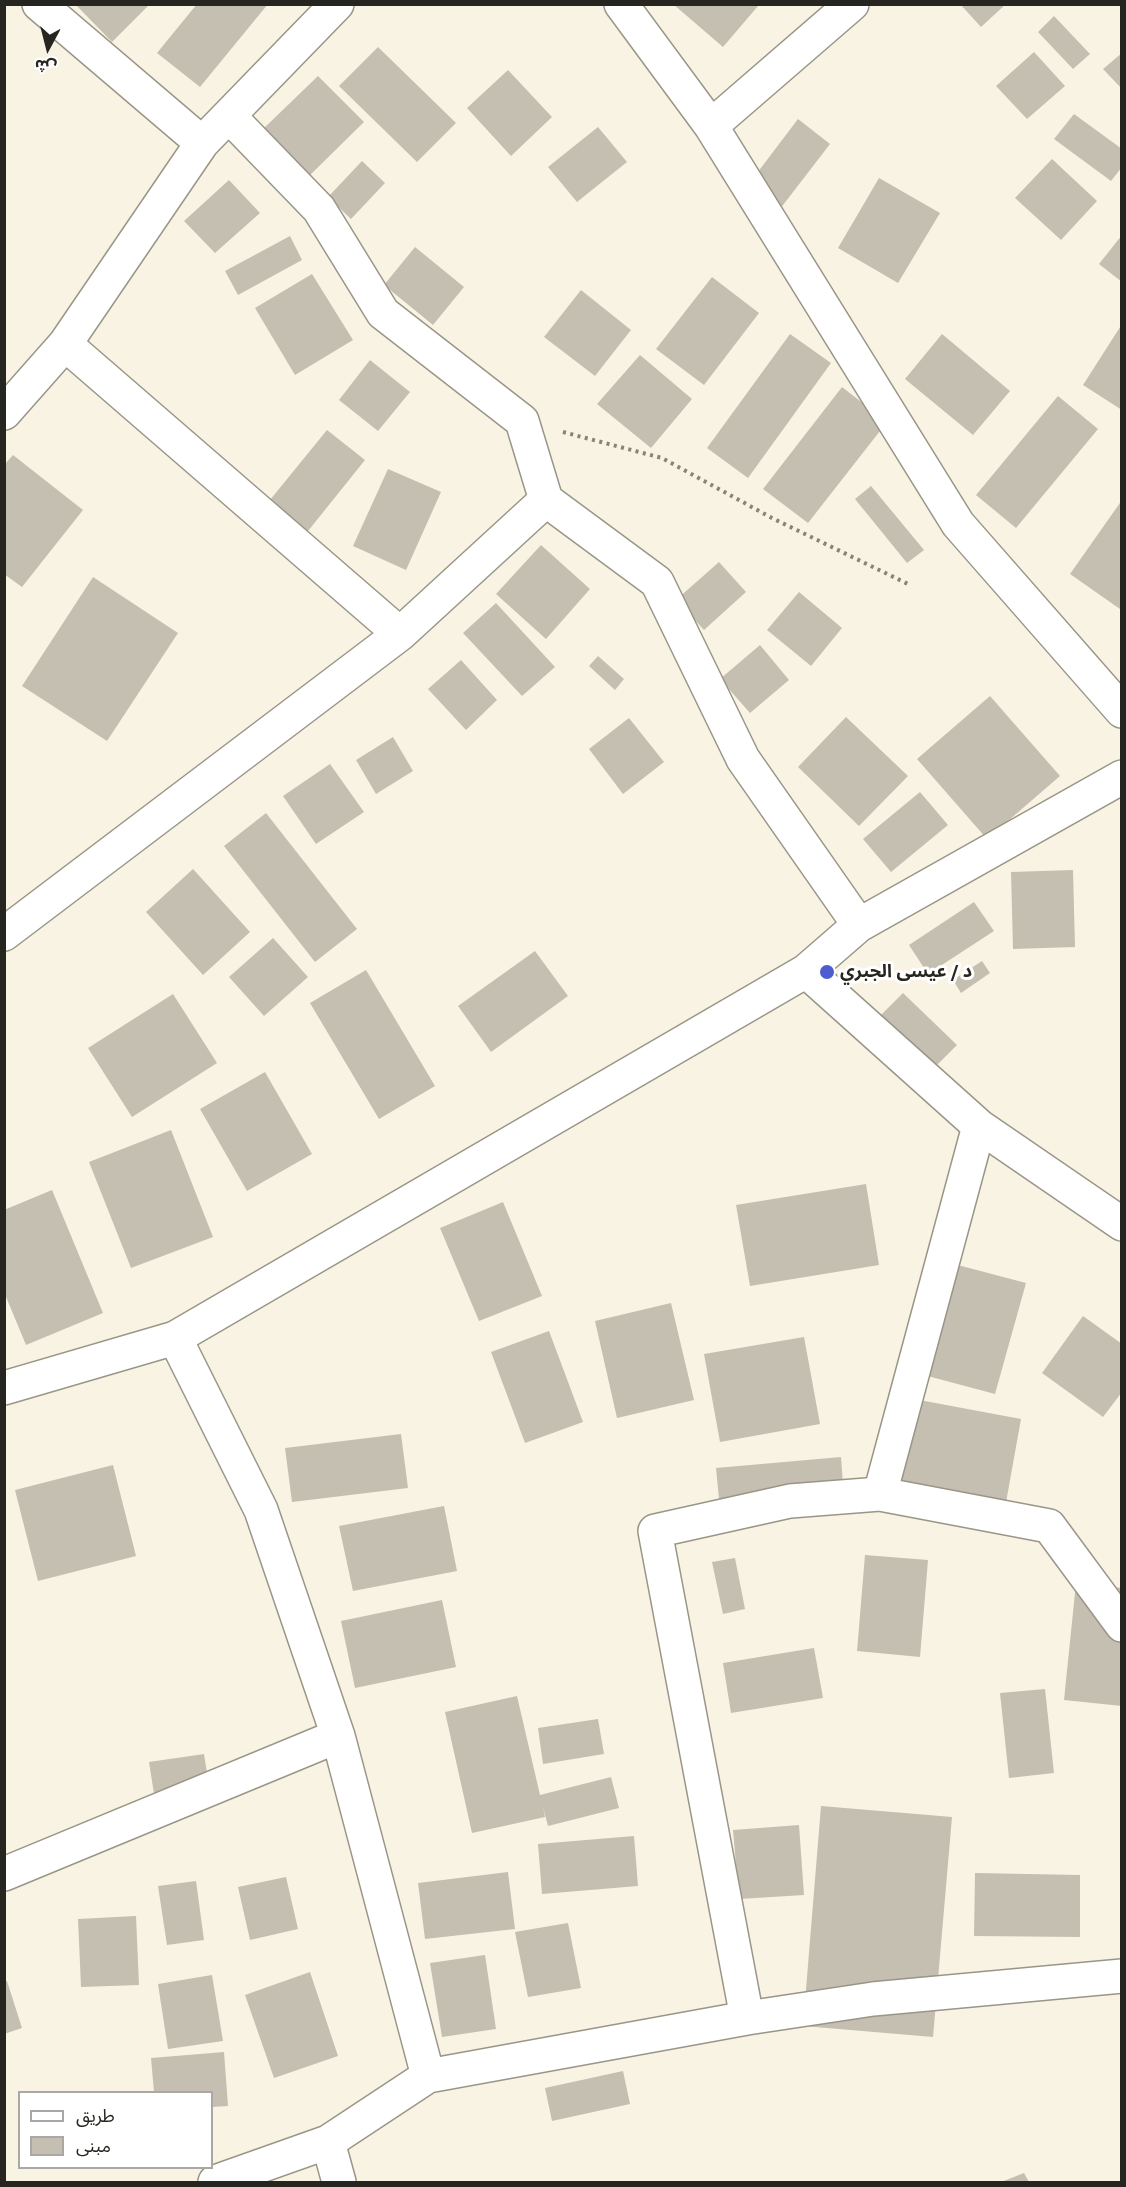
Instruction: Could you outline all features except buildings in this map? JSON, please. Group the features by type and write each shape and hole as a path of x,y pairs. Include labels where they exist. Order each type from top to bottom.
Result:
{"street":[{"path":"39,4 202,143"},
{"path":"4,413 65,344 202,143 337,4"},
{"path":"621,4 711,126 958,524 1122,711"},
{"path":"711,126 852,4"},
{"path":"229,116 319,208 383,313 522,421 546,500 657,582 743,759 859,925"},
{"path":"65,344 400,634"},
{"path":"4,934 400,634 546,500"},
{"path":"4,1388 175,1338 806,971 859,925 1122,777"},
{"path":"806,971 979,1126 1122,1224"},
{"path":"880,1494 979,1126"},
{"path":"175,1338 261,1510 338,1736 428,2076"},
{"path":"747,2018 655,1531 790,1501 880,1494 1049,1526 1122,1625"},
{"path":"4,1874 338,1736"},
{"path":"215,2182 328,2142 428,2076 747,2018 873,1999 1122,1976"},
{"path":"328,2142 339,2182"}],"path":[{"path":"522,421 662,458 772,518 908,584"}],"place":[{"name":"د / عيسى الجبري","path":"827,972"}]}
